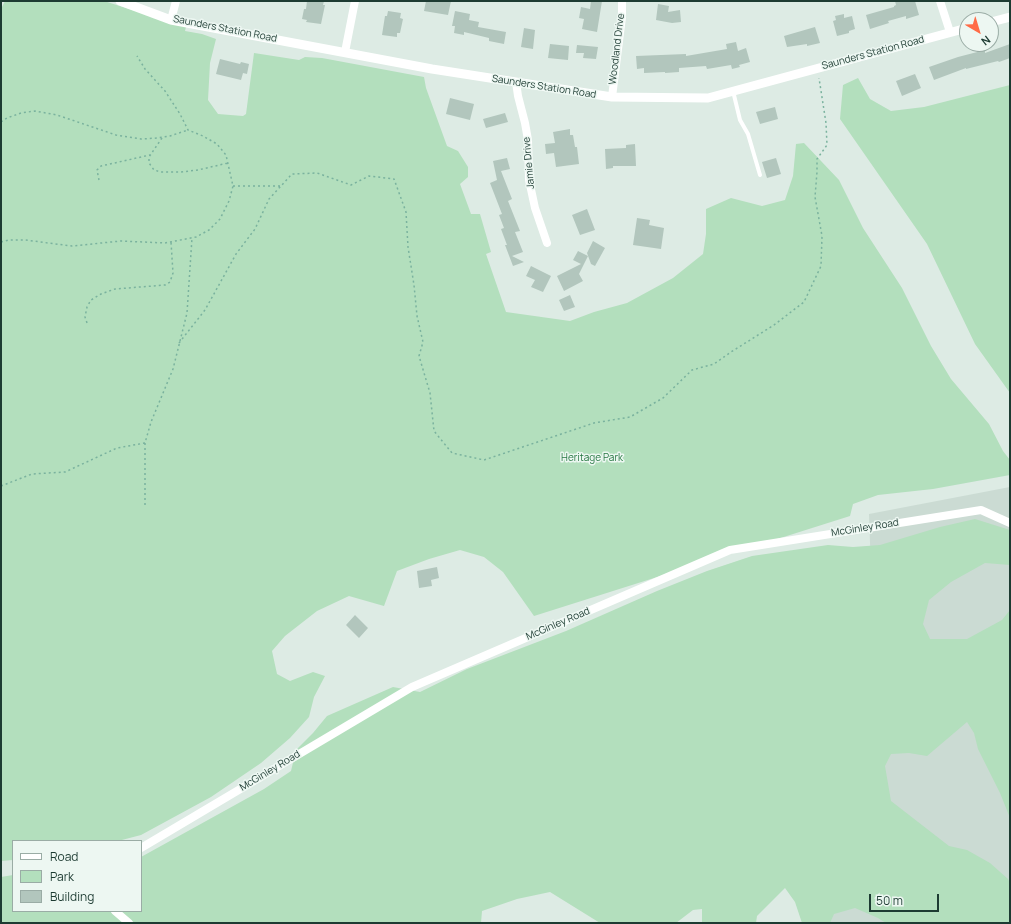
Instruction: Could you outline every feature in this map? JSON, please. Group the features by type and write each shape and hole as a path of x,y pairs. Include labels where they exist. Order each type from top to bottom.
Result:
{"street":[{"name":"Saunders Station Road","path":"120,1 171,20 432,69 612,97 708,98 959,30"},
{"path":"171,20 176,1"},
{"path":"345,52 356,1"},
{"name":"Woodland Drive","path":"612,97 622,17 622,1"},
{"path":"940,1 950,32"},
{"path":"999,20 1010,17"},
{"name":"Jamie Drive","path":"516,82 528,140 529,180 535,208 547,242"},
{"name":"McGinley Road","path":"142,847 412,687 730,550 981,510 1010,523"},
{"path":"116,912 129,923"}],"lane":[{"path":"733,91 740,120 748,134 760,175"}],"path":[{"path":"137,56 145,69 165,91 180,114 188,130"},
{"path":"180,343 205,310 236,254 255,229 269,199 292,174 317,173 351,185 369,176 394,179 406,212 408,247 423,342 419,356 430,393 434,431 452,453 484,460 594,422 630,417 663,398 692,370 714,364 774,325 804,302 821,266 822,236 815,197 817,159 827,145 826,123 818,68"},
{"path":"1,122 21,113 35,111 57,115 116,135 141,139 162,138 188,130 217,144 226,155 233,186 229,200 220,219 209,230 192,238 171,242 122,241 72,246 25,240 9,240 1,242"},
{"path":"162,138 150,155 149,163 154,170 161,172 198,170 228,163"},
{"path":"99,180 97,170 101,166 150,155"},
{"path":"233,186 281,186"},
{"path":"145,508 145,443 151,422 173,369 187,313 192,238"},
{"path":"87,323 85,317 87,307 92,300 101,294 115,289 165,285 170,282 173,273 171,242"},
{"path":"1,486 32,474 65,472 117,448 145,443"}],"shaded area":[{"path":"1010,487 1010,907 879,803 869,514"},
{"path":"825,895 926,923 819,923"}],"green space":[{"name":"Heritage Park","path":"5,1 104,1 186,27 185,31 202,34 216,39 210,63 208,100 218,114 243,116 246,114 254,53 299,60 305,57 322,58 424,77 426,88 447,146 458,151 468,167 468,177 460,184 471,214 480,214 491,252 486,254 506,312 570,321 594,312 627,303 673,278 703,254 706,234 706,209 731,198 762,206 785,200 793,176 796,144 804,143 839,180 863,228 902,288 931,346 951,379 989,424 1003,451 1010,460 1010,475 933,489 878,495 853,504 850,516 534,616 503,572 484,557 460,550 429,559 397,571 384,606 349,596 317,611 285,636 272,651 277,674 290,681 313,672 325,676 314,697 309,717 290,738 261,763 211,797 141,835 122,840 12,840 12,860 1,861 1,9"},
{"path":"858,78 870,99 891,111 924,107 1010,85 1010,393 975,344 927,244 840,119 843,85"},
{"path":"975,519 1010,530 1010,565 985,563 951,582 929,600 923,624 930,639 967,639 1002,620 1010,610 1010,818 1000,793 978,749 974,733 967,722 927,756 909,753 891,754 885,766 891,801 949,846 967,850 990,863 1008,879 1010,883 1010,923 886,923 855,908 834,914 830,923 802,923 795,902 785,888 757,916 756,923 702,923 702,909 693,910 676,923 600,923 550,892 517,899 482,911 481,923 1,923 1,877 12,875 12,912 142,912 142,856 264,789 291,771 296,750 327,716 393,687 420,692 467,669 566,631 657,591 707,571 752,556 828,545 853,547 880,545 940,527"}],"building":[{"path":"307,1 324,1 323,5 325,5 321,24 306,22 307,20 302,19"},
{"path":"426,1 451,1 448,15 424,11"},
{"path":"591,1 602,1 597,32 582,29 584,19 579,18 581,7 590,9"},
{"path":"895,1 915,1 919,15 906,19 906,16 888,21 889,23 870,29 866,15 894,7 896,5"},
{"path":"658,4 669,6 668,12 680,10 681,22 672,23 656,20"},
{"path":"388,11 401,13 400,18 403,19 400,33 397,33 397,37 382,35 385,16 387,16"},
{"path":"455,11 470,14 469,20 479,22 478,27 506,32 504,44 489,41 489,38 464,32 464,35 454,33 455,26 452,26"},
{"path":"844,14 844,18 852,16 855,29 849,31 849,33 837,36 833,21 836,20 835,16"},
{"path":"815,27 820,43 807,46 807,44 787,47 784,36"},
{"path":"524,28 535,30 533,49 521,47"},
{"path":"736,42 738,51 746,48 750,62 739,65 740,67 732,69 731,65 707,69 706,66 679,68 679,72 665,73 644,73 644,68 637,69 636,56 686,54 686,56 727,49 726,44"},
{"path":"550,44 569,46 568,60 548,58"},
{"path":"1010,44 1010,58 999,62 966,68 934,80 929,67 977,52 999,52 999,48"},
{"path":"577,45 598,47 596,59 583,58 584,53 576,53"},
{"path":"220,59 240,64 241,62 249,64 247,74 243,73 241,80 216,74"},
{"path":"915,74 921,88 902,96 896,81"},
{"path":"450,98 474,104 470,120 446,114"},
{"path":"775,107 778,119 760,124 756,112"},
{"path":"505,113 508,122 486,128 483,119"},
{"path":"570,129 570,135 573,135 575,147 577,147 579,164 556,167 554,153 546,154 545,144 555,143 553,132"},
{"path":"635,144 636,166 613,166 613,168 606,169 605,149 626,148 626,145"},
{"path":"507,158 510,169 501,171 512,199 508,201 520,231 515,232 523,252 512,256 524,262 513,266 501,229 504,228 499,215 502,214 490,183 497,180 493,161"},
{"path":"776,158 781,174 767,178 762,162"},
{"path":"587,209 595,230 580,235 572,215"},
{"path":"637,218 650,220 649,225 664,228 661,249 633,245"},
{"path":"593,241 605,248 595,266 591,264 587,253"},
{"path":"578,251 588,256 579,274 583,281 564,291 557,276 581,264 573,260"},
{"path":"531,266 551,276 543,292 531,287 535,280 526,276"},
{"path":"570,295 575,307 564,311 559,300"},
{"path":"437,567 439,578 431,580 432,586 419,588 417,571"},
{"path":"355,615 368,628 359,638 346,625"}]}
